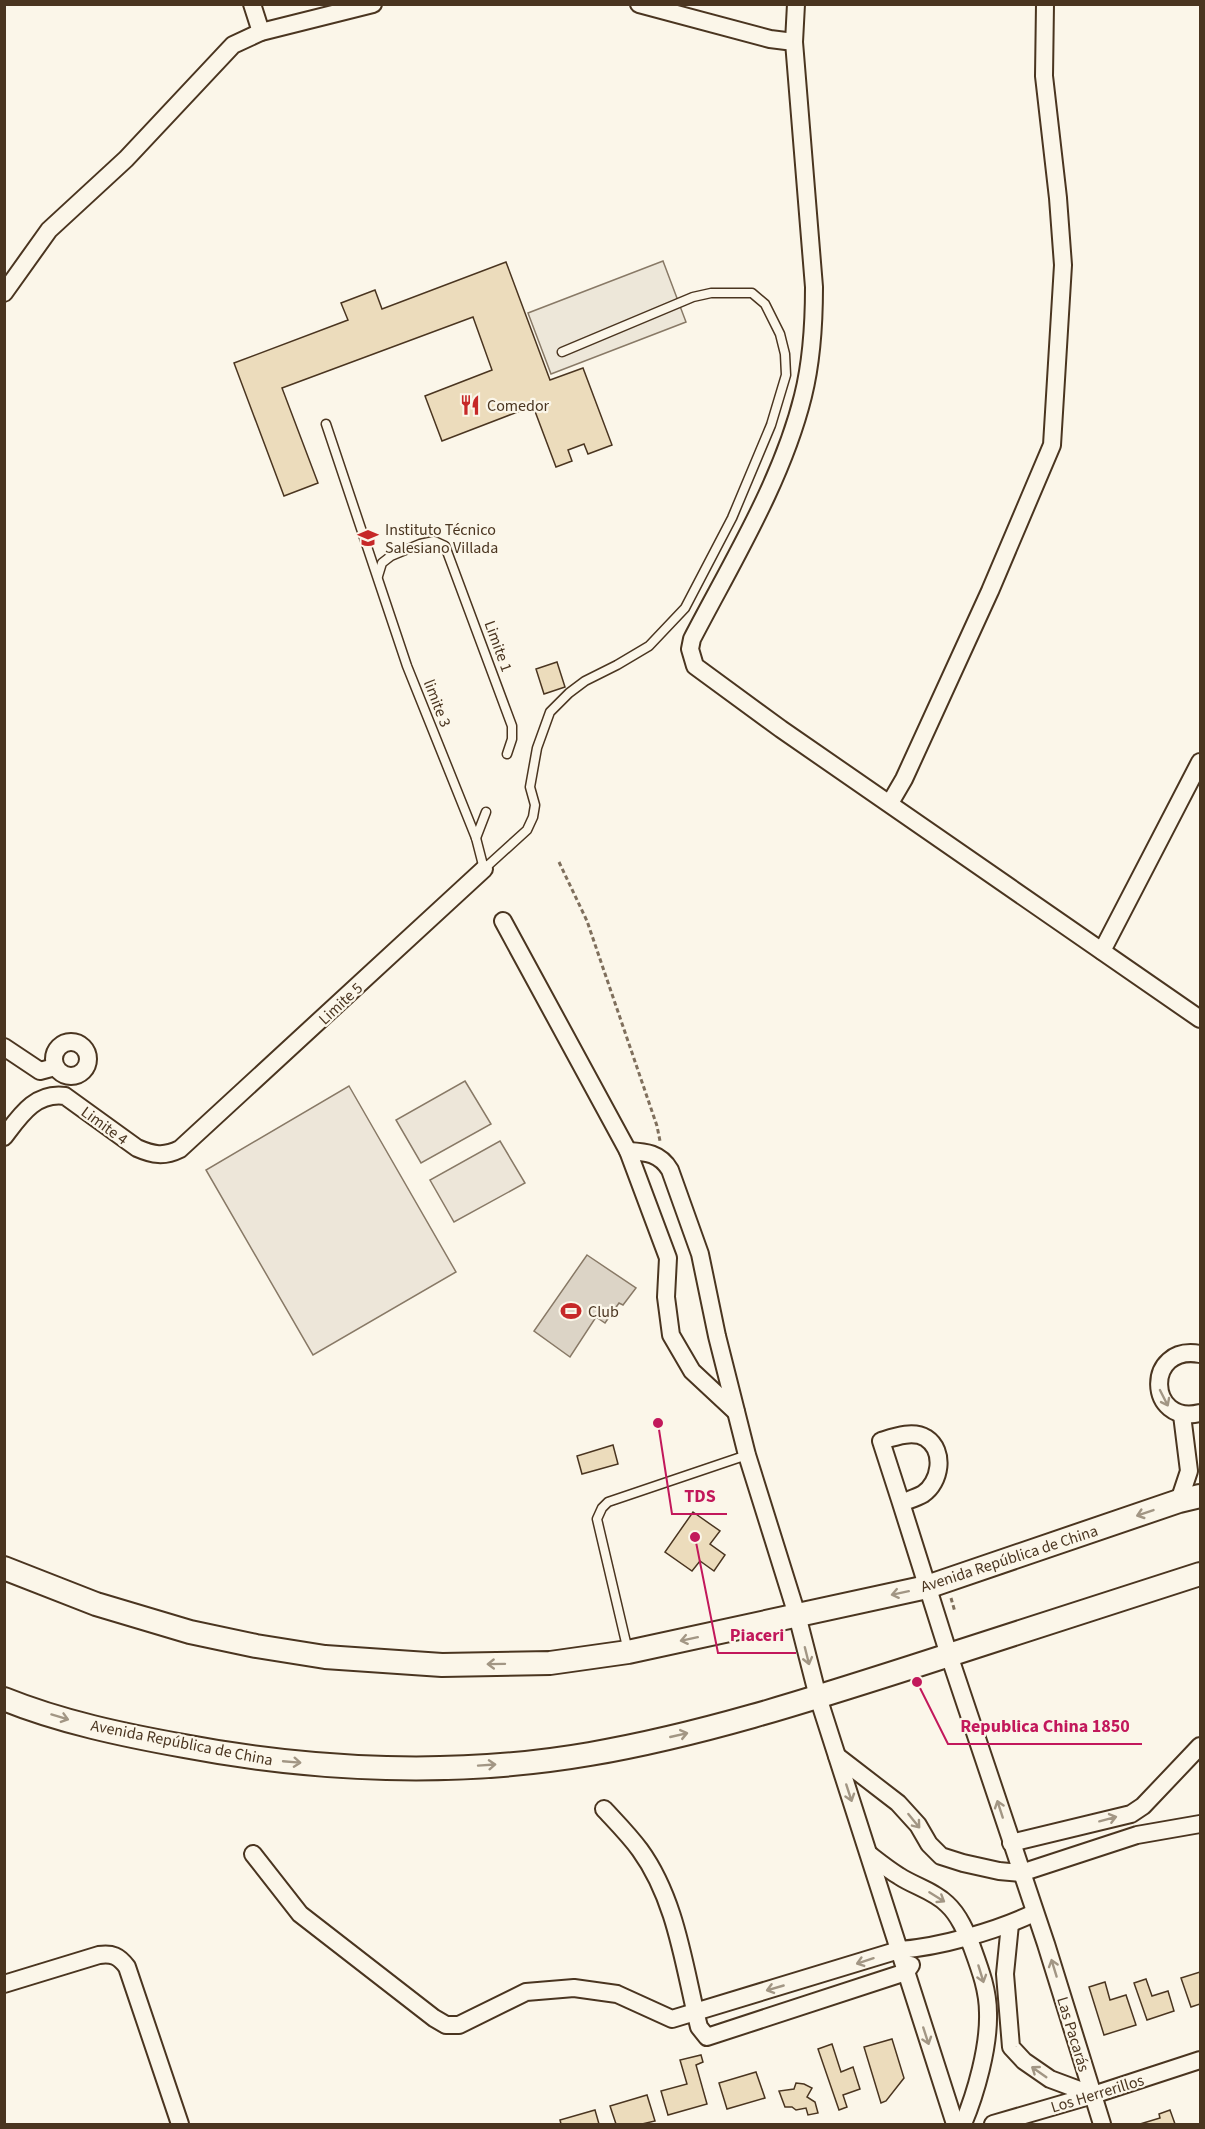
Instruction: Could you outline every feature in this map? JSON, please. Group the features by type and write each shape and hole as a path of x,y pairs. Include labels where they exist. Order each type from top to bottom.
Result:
{"main road":[{"name":"Avenida República de China","path":"4,1568 96,1604 190,1632 256,1646 325,1657 453,1665 550,1663 628,1652 927,1587 1190,1498"},
{"name":"Avenida República de China","path":"4,1699 65,1719 130,1736 244,1757 343,1766 483,1766 588,1754 708,1728 818,1697 1200,1574"}],"street":[{"path":"252,4 261,32"},
{"path":"4,293 57,221 126,159 233,45 261,32 374,4"},
{"path":"639,4 770,39 794,42"},
{"path":"796,4 794,42 814,287 811,355 803,397 775,475 692,639 690,649 695,666 1200,1019"},
{"path":"890,803 904,779 990,591 1052,445 1063,265 1044,76 1045,4"},
{"path":"1102,951 1200,762"},
{"name":"Limite 5","path":"137,1148 156,1155 168,1155 180,1149 483,869"},
{"path":"503,921 628,1151 668,1258 666,1297 671,1335 692,1371 736,1412"},
{"path":"4,1047 40,1071 56,1067"},
{"name":"Limite 4","path":"4,1137 17,1120 38,1100 53,1095 65,1096 137,1148"},
{"path":"628,1151 641,1152 664,1160 670,1170 700,1254 717,1336 747,1455 796,1615 818,1697 955,2124"},
{"path":"1200,1354 1191,1352 1172,1358 1164,1365 1160,1375 1160,1395 1173,1411 1182,1414 1200,1413"},
{"path":"1182,1414 1190,1498"},
{"name":"Las Pacarás","path":"901,1503 949,1655 1046,1944 1102,2124"},
{"path":"1011,1843 1131,1814 1194,1763 1200,1746"},
{"path":"837,1756 898,1803 941,1856 972,1865 1021,1873 1137,1835 1200,1824"},
{"path":"603,1809 641,1851 656,1876 674,1924 699,2028 707,2037 907,1976 925,1948"},
{"path":"253,1854 300,1914 446,2025 467,2023 526,1992 564,1988 617,1994 672,2019 899,1950 925,1948 1010,1924 1034,1913"},
{"path":"870,1854 898,1876 946,1903 967,1935 985,1988 988,2014 971,2105 963,2124"},
{"path":"1010,1924 1005,1974 1011,2047 1024,2061 1050,2079 1092,2096"},
{"path":"4,1984 99,1955 109,1954 123,1961 127,1966 180,2124"},
{"name":"Los Herrerillos","path":"993,2124 1092,2096 1200,2060"}],"lane":[{"path":"483,869 527,830 533,817 535,805 530,786 537,748 550,712 585,681 649,646 685,608 732,518 771,425 786,375 785,354 780,334 765,304 752,293 711,293 693,297 562,352"},
{"name":"limite 3","path":"326,424 407,666 476,838 483,869"},
{"name":"Limite 1","path":"378,576 385,559 420,544 434,541 448,550 512,726 512,739 507,754"},
{"path":"476,838 486,812"},
{"path":"628,1652 597,1519 602,1508 608,1502 747,1455"}],"path":[{"path":"559,862 587,921 657,1126 664,1160"}],"shaded area":[{"path":"663,261 686,322 551,374 528,313"},
{"path":"465,1081 491,1124 421,1163 396,1120"},
{"path":"349,1086 456,1272 313,1355 206,1170"},
{"path":"500,1141 525,1183 454,1222 430,1180"},
{"path":"587,1255 636,1288 623,1305 619,1303 605,1323 596,1317 570,1357 534,1331"}],"building":[{"path":"506,262 550,380 583,368 612,445 588,454 584,444 568,450 572,461 556,467 533,406 442,441 425,396 492,370 473,317 282,388 318,483 284,496 234,363 348,320 341,303 375,290 382,309"},
{"path":"557,662 565,687 544,694 536,669"},
{"path":"613,1445 618,1464 582,1474 577,1456"},
{"path":"693,1512 720,1531 710,1544 725,1555 714,1571 700,1561 692,1571 665,1552"},
{"path":"1200,1972 1200,2004 1191,2007 1181,1978"},
{"path":"1146,1979 1152,1996 1168,1991 1174,2011 1147,2020 1134,1983"},
{"path":"1105,1982 1110,2000 1126,1995 1136,2025 1104,2035 1089,1987"},
{"path":"892,2039 904,2078 886,2101 881,2103 864,2047"},
{"path":"832,2044 841,2072 853,2067 860,2089 843,2095 847,2107 839,2110 818,2049"},
{"path":"701,2055 703,2062 696,2065 707,2104 668,2115 661,2091 687,2084 680,2060"},
{"path":"756,2072 765,2098 727,2109 719,2083"},
{"path":"796,2083 812,2088 807,2097 815,2102 818,2113 808,2115 806,2108 796,2110 792,2107 785,2107 779,2091 794,2089"},
{"path":"647,2095 655,2121 642,2124 616,2124 610,2106"},
{"path":"595,2110 599,2124 561,2124 560,2120"},
{"path":"1170,2110 1175,2124 1140,2124 1160,2118 1159,2114"}],"place":[{"name":"Comedor","path":"470,405"},
{"name":"Instituto Técnico Salesiano Villada","path":"368,538"},
{"name":"Club","path":"571,1311"},
{"name":"TDS","path":"658,1423"},
{"name":"Piaceri","path":"695,1537"},
{"name":"Republica China 1850","path":"917,1682"}]}
